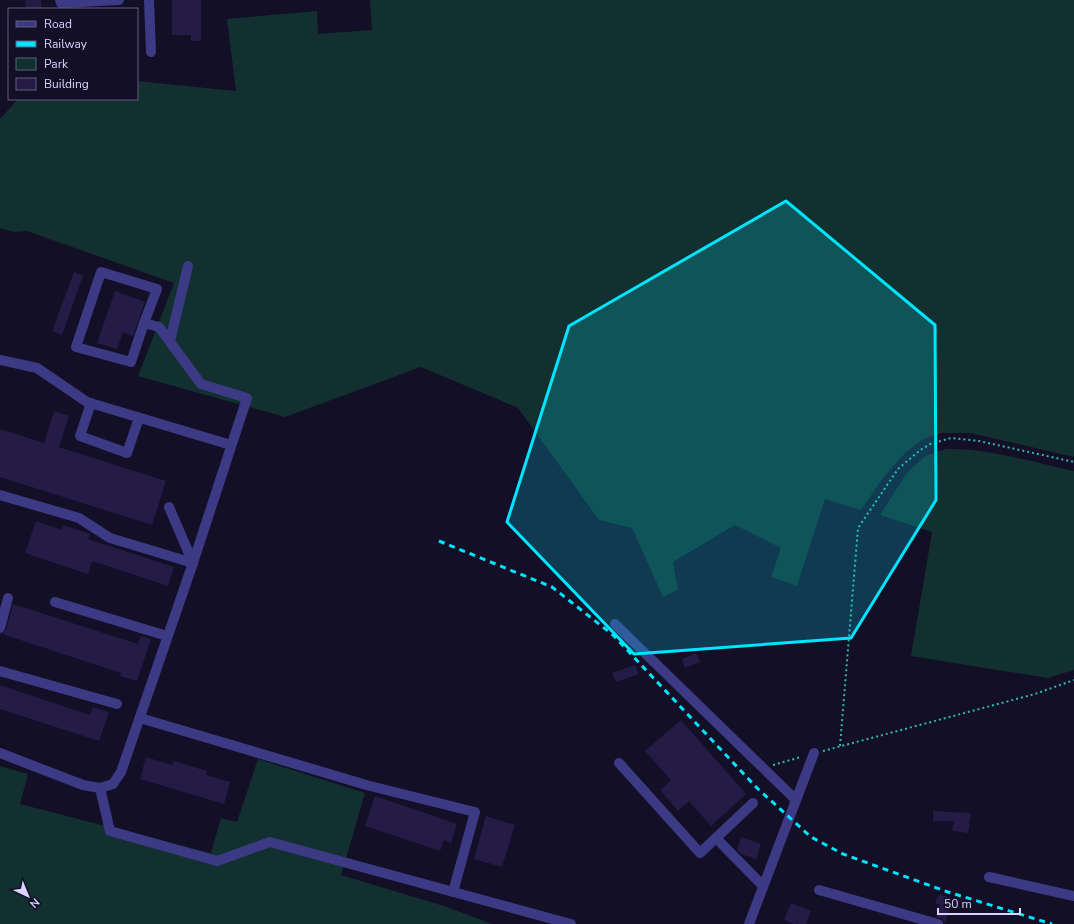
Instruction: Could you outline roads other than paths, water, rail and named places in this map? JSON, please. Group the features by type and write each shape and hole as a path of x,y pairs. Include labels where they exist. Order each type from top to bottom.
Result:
{"street":[{"path":"60,0 61,3 119,0"},
{"path":"149,0 151,52"},
{"path":"170,341 188,266"},
{"path":"101,272 157,289 144,324 130,362 76,347 101,272"},
{"path":"0,753 83,785 100,788 113,784 121,772 193,564 247,398 201,384 159,327 144,324"},
{"path":"0,360 37,368 91,404 231,445"},
{"path":"91,404 80,436 127,453 139,418"},
{"path":"0,495 79,518 110,538 193,564"},
{"path":"170,507 193,564"},
{"path":"0,628 8,598"},
{"path":"55,602 167,636"},
{"path":"615,624 796,800"},
{"path":"0,671 117,704"},
{"path":"140,718 370,786 475,812 452,892"},
{"path":"749,924 814,753"},
{"path":"619,763 700,853 753,803"},
{"path":"100,788 110,831 217,861 270,842 571,924"},
{"path":"716,838 763,886"},
{"path":"989,876 1074,896"},
{"path":"819,890 938,924"}],"railway":[{"path":"439,541 552,587 613,635 757,788 811,837 843,854 948,892 1052,924"}]}
